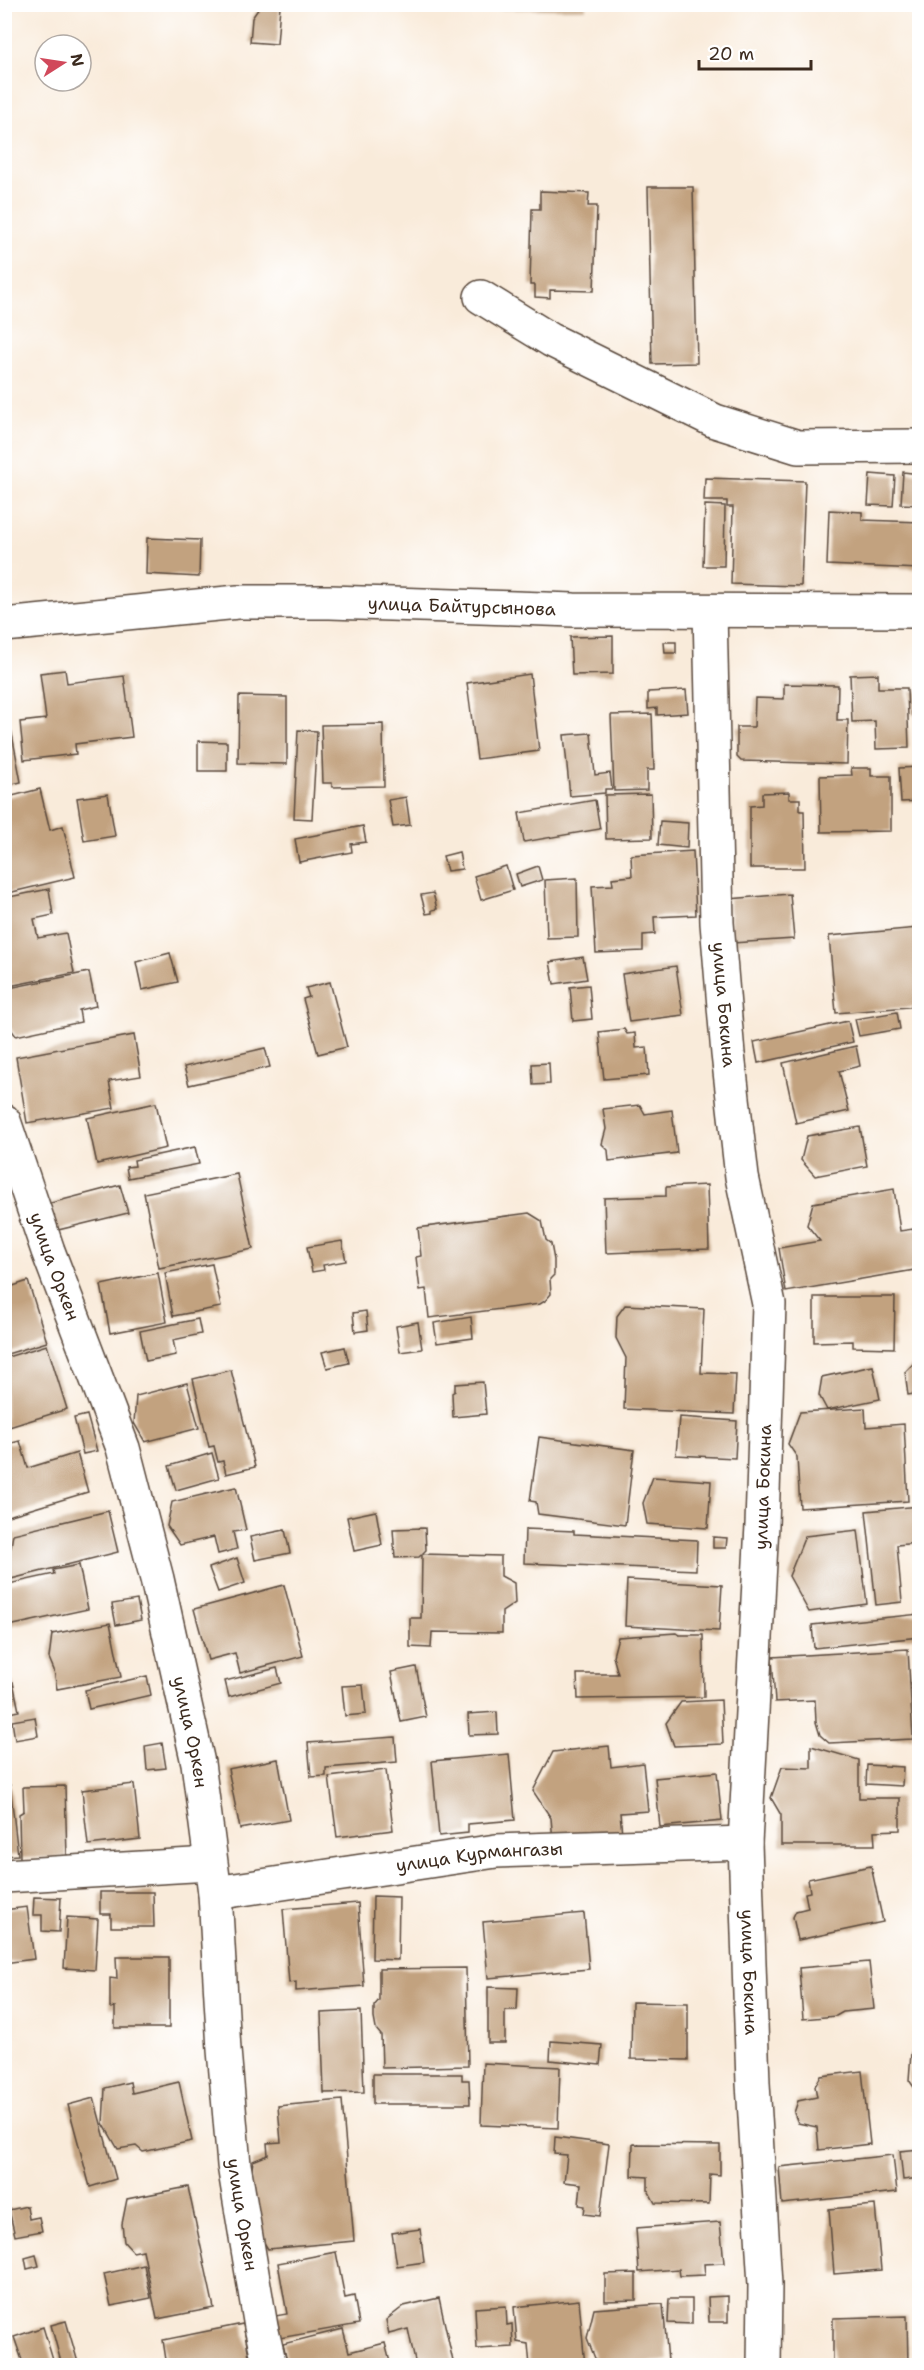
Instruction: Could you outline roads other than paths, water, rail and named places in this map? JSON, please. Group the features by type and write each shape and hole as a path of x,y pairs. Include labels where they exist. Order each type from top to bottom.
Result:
{"street":[{"path":"481,297 551,340 715,421 798,447 920,446"},
{"name":"улица Байтурсынова","path":"4,625 238,602 330,602 574,610 920,611"},
{"name":"улица Бокина","path":"710,611 717,923 727,1042 742,1178 769,1304 762,1526 745,1843 753,2083 765,2285 764,2366"},
{"name":"улица Оркен","path":"4,1121 48,1251 123,1448 157,1579 198,1763 212,1878 234,2165 261,2327 270,2366"},
{"name":"улица Курмангазы","path":"4,1876 212,1878 496,1851 745,1843"}]}
